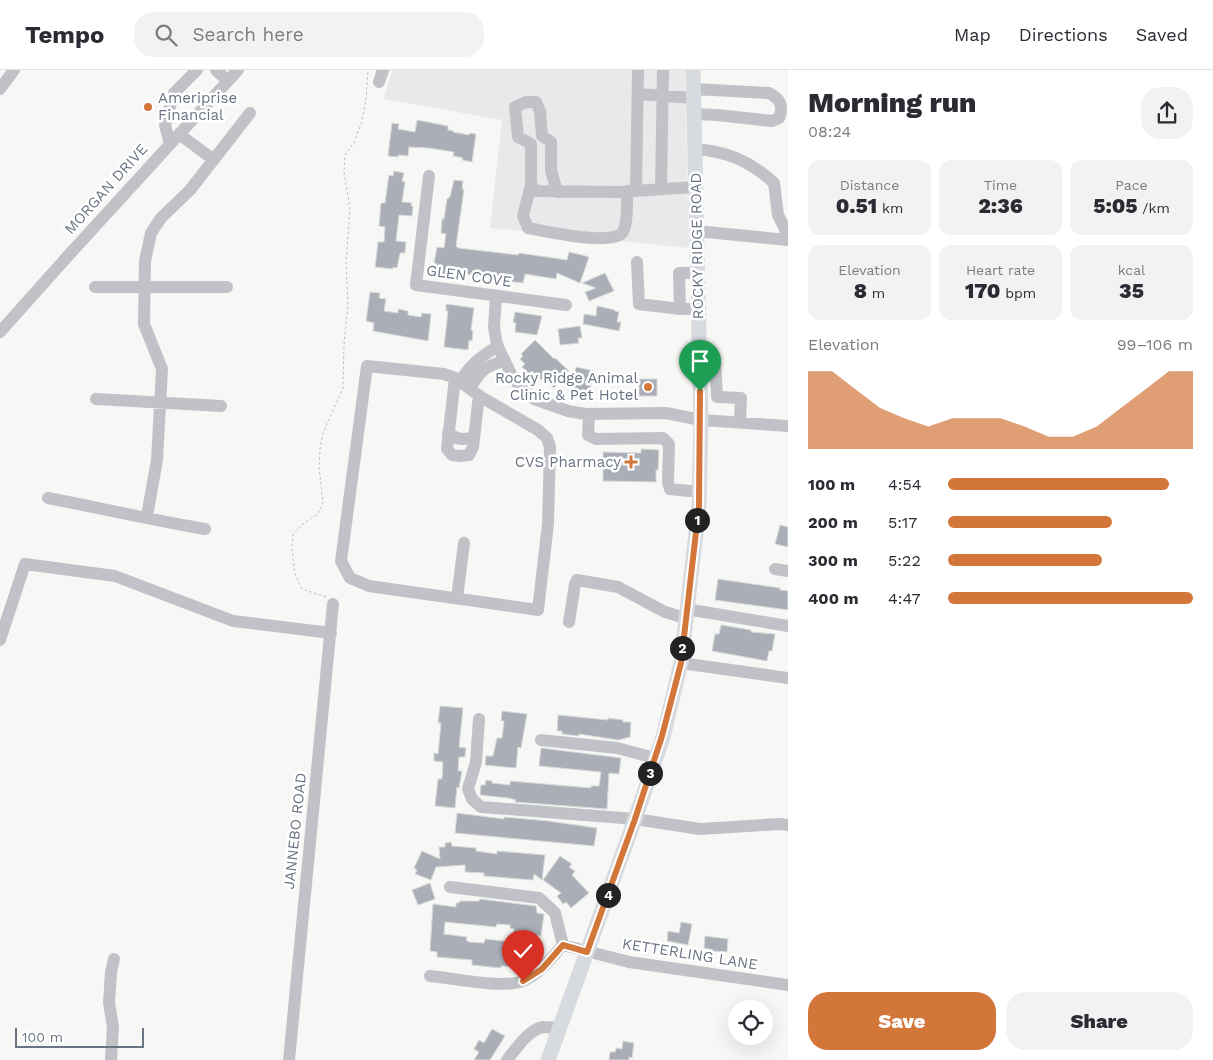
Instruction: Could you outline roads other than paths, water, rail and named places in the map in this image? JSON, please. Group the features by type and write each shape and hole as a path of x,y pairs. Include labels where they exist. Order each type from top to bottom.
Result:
{"main road":[{"name":"ROCKY RIDGE ROAD","path":"548,1060 656,758 681,663 699,492 701,420 693,70"}],"street":[{"path":"0,89 14,70"},
{"path":"170,144 165,125 174,93 197,70"},
{"path":"216,70 228,81"},
{"name":"MORGAN DRIVE","path":"0,332 238,70"},
{"path":"531,144 531,185 523,216 528,228 591,238 611,238 622,233 626,225 632,191 638,70"},
{"path":"661,189 663,70"},
{"path":"638,94 769,93 778,98 782,104 779,118 772,121 694,114"},
{"path":"531,144 518,137 515,107 526,102 536,102 540,111 542,136"},
{"path":"147,516 157,460 162,369 144,324 146,261 151,233 162,218 190,190 250,113"},
{"path":"179,134 214,160"},
{"path":"542,136 551,142 550,170 557,192"},
{"path":"531,144 542,136"},
{"path":"694,149 716,150 736,158 760,170 774,182 778,215 785,229 787,240 696,232"},
{"name":"GLEN COVE","path":"429,176 416,285 566,305"},
{"path":"531,185 537,191 557,192 620,192 695,188"},
{"path":"637,262 639,304 680,309 698,309"},
{"path":"680,309 679,273 697,273"},
{"path":"95,287 227,287"},
{"path":"496,296 494,327 498,346 513,378 534,399 568,411 589,414 666,413 701,420 788,426"},
{"path":"498,346 467,369 466,386 474,437 473,447 469,455 452,455 447,449 448,433 466,386 489,365 504,360"},
{"path":"699,358 715,358 717,397 741,398 740,422"},
{"path":"367,366 444,374 466,386 538,430 547,438 550,447 548,524 538,610 369,586 350,578 341,561 367,366"},
{"path":"700,391 717,392"},
{"path":"96,399 220,406"},
{"path":"589,414 588,435 596,438 663,438 669,444 668,482 670,489 699,492"},
{"path":"48,498 147,516 164,522 205,528"},
{"path":"457,598 464,543"},
{"path":"0,640 25,564 115,576 233,621 331,633"},
{"path":"775,569 788,571"},
{"path":"569,622 577,580 618,587 665,612 788,626"},
{"name":"JANNEBO ROAD","path":"289,1060 333,604"},
{"path":"681,663 788,678"},
{"path":"479,719 476,762 468,789 472,799 480,807 635,819 700,829 788,825"},
{"path":"541,740 617,748 656,758"},
{"path":"430,976 506,985 523,981 542,969 563,945 556,913 539,898 450,888"},
{"name":"KETTERLING LANE","path":"563,945 629,962 788,985"},
{"path":"111,1060 113,1027 109,1003 111,972 114,959"},
{"path":"507,1060 520,1044 536,1030 544,1027 560,1028"}],"place":[{"name":"Ameriprise Financial","path":"148,107"},
{"name":"Rocky Ridge Animal Clinic & Pet Hotel","path":"648,387"},
{"name":"CVS Pharmacy","path":"631,462"}]}
